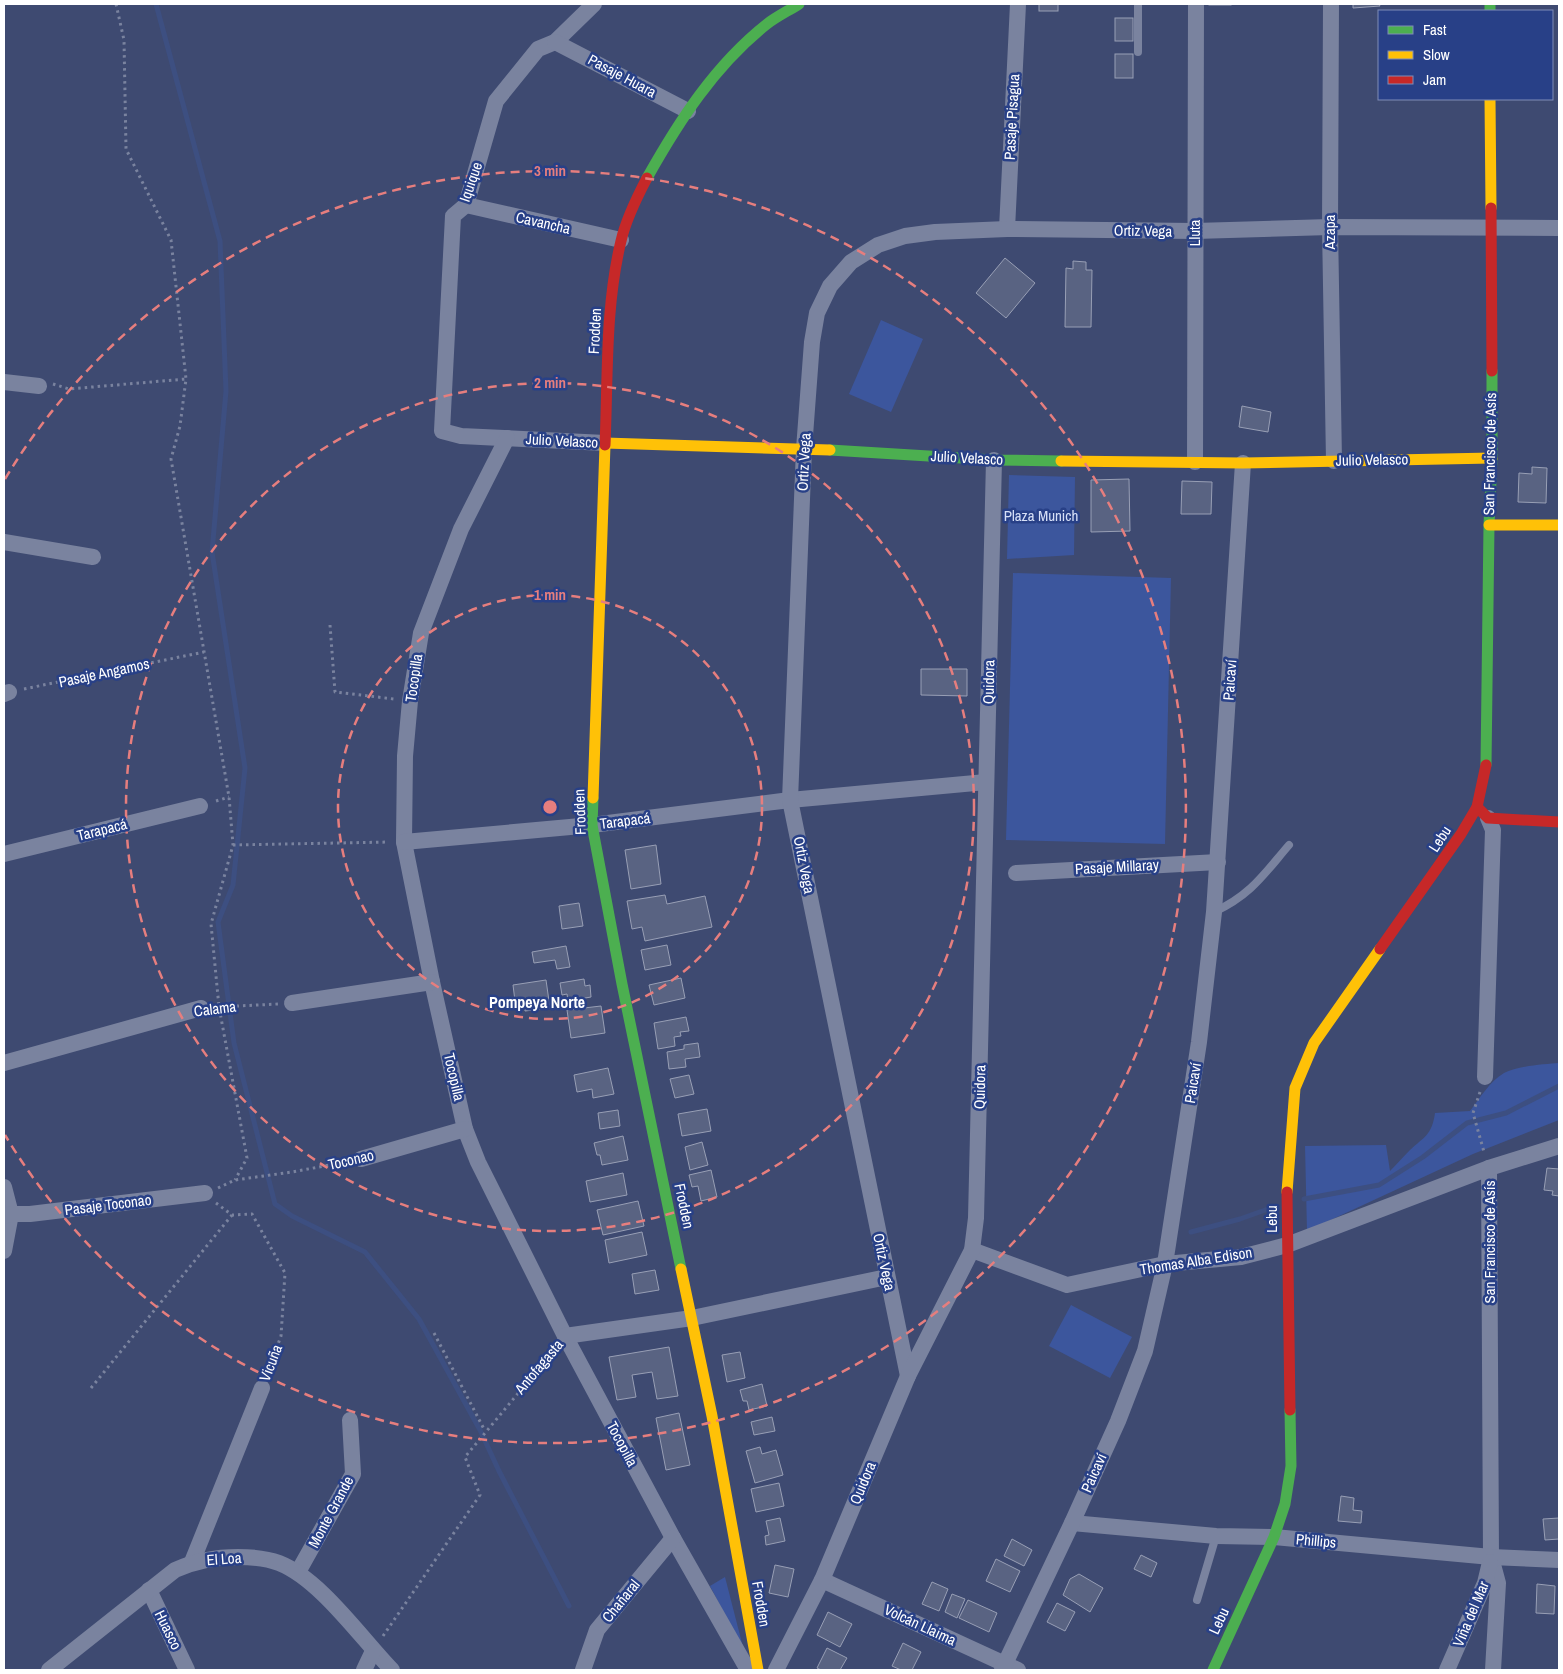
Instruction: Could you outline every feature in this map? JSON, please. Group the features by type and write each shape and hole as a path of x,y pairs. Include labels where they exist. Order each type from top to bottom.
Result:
{"street":[{"name":"Iquique","path":"442,430 453,216 466,205 496,101 538,49 555,42 594,4"},
{"name":"Frodden","path":"758,1670 712,1416 622,984 592,825 610,312 621,240 638,196 665,146 707,84 767,24 799,4"},
{"name":"Pasaje Pisagua","path":"1007,229 1018,4"},
{"name":"Lluta","path":"1195,462 1196,4"},
{"name":"Azapa","path":"1331,4 1330,227 1334,461"},
{"name":"Pasaje Huara","path":"555,42 688,111"},
{"name":"San Francisco de Asís","path":"1485,1077 1493,830 1482,813 1483,784 1487,756 1489,526 1492,458 1490,100"},
{"name":"Cavancha","path":"466,205 621,240"},
{"name":"Ortiz Vega","path":"908,1376 790,800 804,449 812,342 817,313 830,286 851,262 878,245 905,236 935,232 1007,229 1195,231 1330,227 1559,228"},
{"path":"4,382 42,384"},
{"name":"Julio Velasco","path":"442,430 460,436 605,443 804,449 994,460 1243,462 1492,458"},
{"name":"Tocopilla","path":"506,438 461,529 421,633 410,701 405,756 404,842 432,982 465,1129 478,1162 565,1336 672,1538 748,1670"},
{"name":"Quidora","path":"776,1670 822,1580 908,1376 972,1250 976,1218 994,460"},
{"name":"Paicaví","path":"1008,1668 1118,1421 1145,1351 1165,1264 1199,1042 1214,912 1243,462"},
{"path":"1489,526 1559,525"},
{"path":"4,542 93,557"},
{"name":"Tarapacá","path":"404,842 592,825 790,800 986,782"},
{"name":"Tarapacá","path":"4,854 200,806"},
{"path":"1482,813 1559,822"},
{"name":"Lebu","path":"1213,1670 1274,1538 1284,1504 1291,1466 1287,1193 1295,1088 1314,1043 1436,872 1482,813"},
{"name":"Pasaje Millaray","path":"1016,873 1218,862"},
{"path":"292,1003 432,982"},
{"name":"Calama","path":"4,1063 201,1008"},
{"name":"Toconao","path":"361,1159 465,1129"},
{"name":"Thomas Alba Edison","path":"972,1250 1066,1285 1165,1264 1241,1257 1287,1245 1489,1168 1559,1146"},
{"name":"San Francisco de Asís","path":"1489,1168 1492,1557 1498,1583 1493,1670"},
{"path":"4,1187 7,1215 4,1251"},
{"name":"Pasaje Toconao","path":"7,1215 30,1214 205,1193"},
{"name":"Antofagasta","path":"565,1336 692,1318 887,1277"},
{"name":"Vicuña","path":"192,1562 262,1388"},
{"name":"Monte Grande","path":"298,1572 353,1474 350,1420"},
{"name":"Phillips","path":"1072,1523 1492,1557 1559,1560"},
{"name":"Chañaral","path":"583,1670 597,1630 672,1538"},
{"name":"El Loa","path":"49,1670 175,1570 192,1562 222,1557 256,1558 278,1563 298,1572 327,1597 392,1670"},
{"name":"Viña del Mar","path":"1447,1670 1486,1583 1492,1557"},
{"name":"Volcán Llaima","path":"822,1580 1008,1668"},
{"name":"Huasco","path":"149,1590 187,1670"},
{"path":"364,1670 373,1650"}],"lane":[{"path":"1138,4 1138,52"},
{"path":"1214,912 1233,903 1251,889 1289,845"},
{"path":"1197,1600 1216,1536"}],"path":[{"path":"116,4 124,40 126,149 171,240 186,379 180,426 171,459 229,797 233,845 211,924 219,1007"},
{"path":"42,384 68,389 186,379"},
{"path":"330,625 336,692 410,701"},
{"name":"Pasaje Angamos","path":"6,694 204,652"},
{"path":"233,845 404,842"},
{"name":"Calama","path":"201,1008 292,1003"},
{"name":"Toconao","path":"219,1007 247,1158 235,1180 361,1159"},
{"name":"San Francisco de Asís","path":"1485,1077 1473,1113 1489,1168"},
{"path":"91,1388 232,1216 205,1193"},
{"name":"Vicuña","path":"232,1216 252,1214 285,1273 281,1336 262,1388"},
{"path":"434,1333 485,1431"},
{"name":"Antofagasta","path":"373,1650 480,1496 466,1457 485,1431 565,1336"}],"green space":[{"path":"881,320 923,339 891,412 849,394"},
{"name":"Plaza Munich","path":"1009,475 1075,477 1074,555 1007,559"},
{"path":"1013,573 1171,578 1165,844 1006,840"},
{"path":"1559,1063 1559,1120 1473,1154 1307,1231 1305,1146 1386,1145 1390,1171 1427,1135 1432,1126 1435,1113 1470,1111 1494,1080 1504,1073 1531,1066"},
{"path":"1071,1305 1132,1337 1110,1378 1049,1346"},
{"path":"725,1577 744,1651 710,1586"}],"building":[{"path":"1039,4 1058,4 1058,11 1039,11"},
{"path":"1231,4 1231,5 1209,5"},
{"path":"1353,4 1379,4 1380,6 1353,8"},
{"path":"1115,18 1133,18 1133,41 1115,41"},
{"path":"1115,54 1133,54 1133,78 1115,78"},
{"path":"1005,258 1035,283 1006,318 976,293"},
{"path":"1073,261 1086,262 1086,270 1092,270 1091,327 1065,327 1066,268 1073,269"},
{"path":"1242,406 1271,412 1268,432 1239,427"},
{"path":"1532,467 1547,468 1546,503 1518,502 1519,473 1532,474"},
{"path":"1129,479 1130,531 1091,532 1091,480"},
{"path":"1182,481 1212,482 1211,514 1181,514"},
{"path":"921,669 967,669 967,696 921,695"},
{"path":"656,845 661,884 631,889 625,850"},
{"path":"665,895 667,904 705,896 712,927 645,941 642,927 632,929 627,901"},
{"path":"579,903 583,926 562,929 559,906"},
{"path":"667,945 671,965 645,970 641,950"},
{"path":"566,946 570,967 557,969 555,960 534,963 532,952"},
{"path":"681,978 685,998 654,1005 649,985"},
{"path":"584,979 585,986 590,985 591,997 568,1001 567,994 562,995 560,983"},
{"path":"546,980 550,1008 525,1011 524,1000 515,1001 513,985"},
{"path":"601,1006 605,1033 571,1038 567,1010"},
{"path":"686,1017 689,1031 680,1032 681,1036 674,1037 675,1046 658,1049 654,1023"},
{"path":"698,1043 700,1057 685,1059 686,1067 669,1069 667,1052 684,1049 684,1045"},
{"path":"608,1068 614,1094 593,1098 592,1089 577,1092 574,1075"},
{"path":"689,1075 694,1094 675,1098 670,1079"},
{"path":"707,1109 711,1131 682,1136 678,1114"},
{"path":"618,1110 620,1126 600,1129 598,1113"},
{"path":"623,1136 628,1160 602,1165 600,1155 597,1155 594,1143"},
{"path":"702,1142 708,1165 690,1170 685,1147"},
{"path":"1547,1168 1559,1169 1559,1196 1552,1195 1553,1191 1544,1190"},
{"path":"711,1170 717,1197 701,1201 698,1186 692,1187 689,1175"},
{"path":"623,1173 627,1195 590,1202 586,1181"},
{"path":"638,1201 644,1226 603,1235 597,1210"},
{"path":"642,1232 647,1255 609,1263 605,1240"},
{"path":"655,1270 659,1290 635,1294 632,1274"},
{"path":"669,1347 678,1396 657,1399 652,1372 632,1375 636,1397 617,1400 609,1357"},
{"path":"740,1352 745,1378 727,1382 722,1355"},
{"path":"762,1384 767,1406 749,1410 747,1401 743,1401 740,1390"},
{"path":"679,1413 690,1465 666,1470 656,1418"},
{"path":"772,1417 775,1431 754,1435 751,1422"},
{"path":"760,1447 762,1454 776,1450 783,1475 755,1483 746,1451"},
{"path":"779,1483 784,1506 756,1512 751,1489"},
{"path":"1341,1496 1354,1498 1353,1510 1362,1511 1361,1523 1338,1521"},
{"path":"780,1518 785,1541 766,1545 765,1536 769,1535 766,1521"},
{"path":"1559,1518 1559,1539 1545,1540 1543,1519"},
{"path":"1012,1539 1032,1550 1024,1566 1004,1556"},
{"path":"1141,1555 1157,1563 1151,1577 1134,1569"},
{"path":"996,1559 1020,1571 1010,1592 986,1581"},
{"path":"775,1565 794,1569 788,1597 769,1593"},
{"path":"1079,1574 1103,1588 1090,1612 1063,1595 1070,1579"},
{"path":"932,1582 948,1589 939,1611 922,1604"},
{"path":"1537,1584 1555,1586 1554,1614 1536,1613"},
{"path":"952,1594 965,1599 957,1618 945,1612"},
{"path":"968,1600 997,1613 989,1632 959,1618"},
{"path":"1057,1603 1075,1612 1065,1631 1047,1622"},
{"path":"828,1612 852,1624 840,1647 817,1635"},
{"path":"903,1643 921,1652 912,1670 901,1670 892,1666"},
{"path":"827,1648 847,1658 840,1670 821,1670 817,1668"}],"waterway":[{"path":"156,4 220,241 226,391 212,552 245,768 233,885 218,922 234,1043 275,1204 292,1216 365,1252 419,1319 480,1430 499,1471 569,1606"},
{"path":"1304,1199 1379,1185 1423,1157 1467,1123 1506,1113 1559,1086"},
{"path":"1191,1232 1240,1219 1268,1209"}],"traffic: fast":[{"path":"647,178 685,115 731,57 767,24 799,4"},
{"path":"1490,4 1490,10"},
{"path":"1486,765 1492,371"},
{"path":"830,450 994,460 1061,461"},
{"path":"593,798 592,825 622,984 681,1269"},
{"path":"1213,1670 1274,1537 1285,1504 1291,1466 1290,1410"}],"traffic: slow":[{"path":"1490,100 1491,208"},
{"path":"605,443 830,450"},
{"path":"593,798 605,445"},
{"path":"1061,461 1243,463 1492,458"},
{"path":"1489,525 1559,525"},
{"path":"1287,1192 1295,1088 1314,1043 1380,949"},
{"path":"681,1269 712,1416 758,1670"}],"traffic: jam":[{"path":"605,445 608,343 612,291 621,241 636,200 647,178"},
{"path":"1491,208 1492,371"},
{"path":"1380,949 1461,834 1477,807 1486,765"},
{"path":"1477,807 1488,818 1559,822"},
{"path":"1287,1192 1290,1410"}],"district":[{"name":"Pompeya Norte","path":"537,1002"}]}
